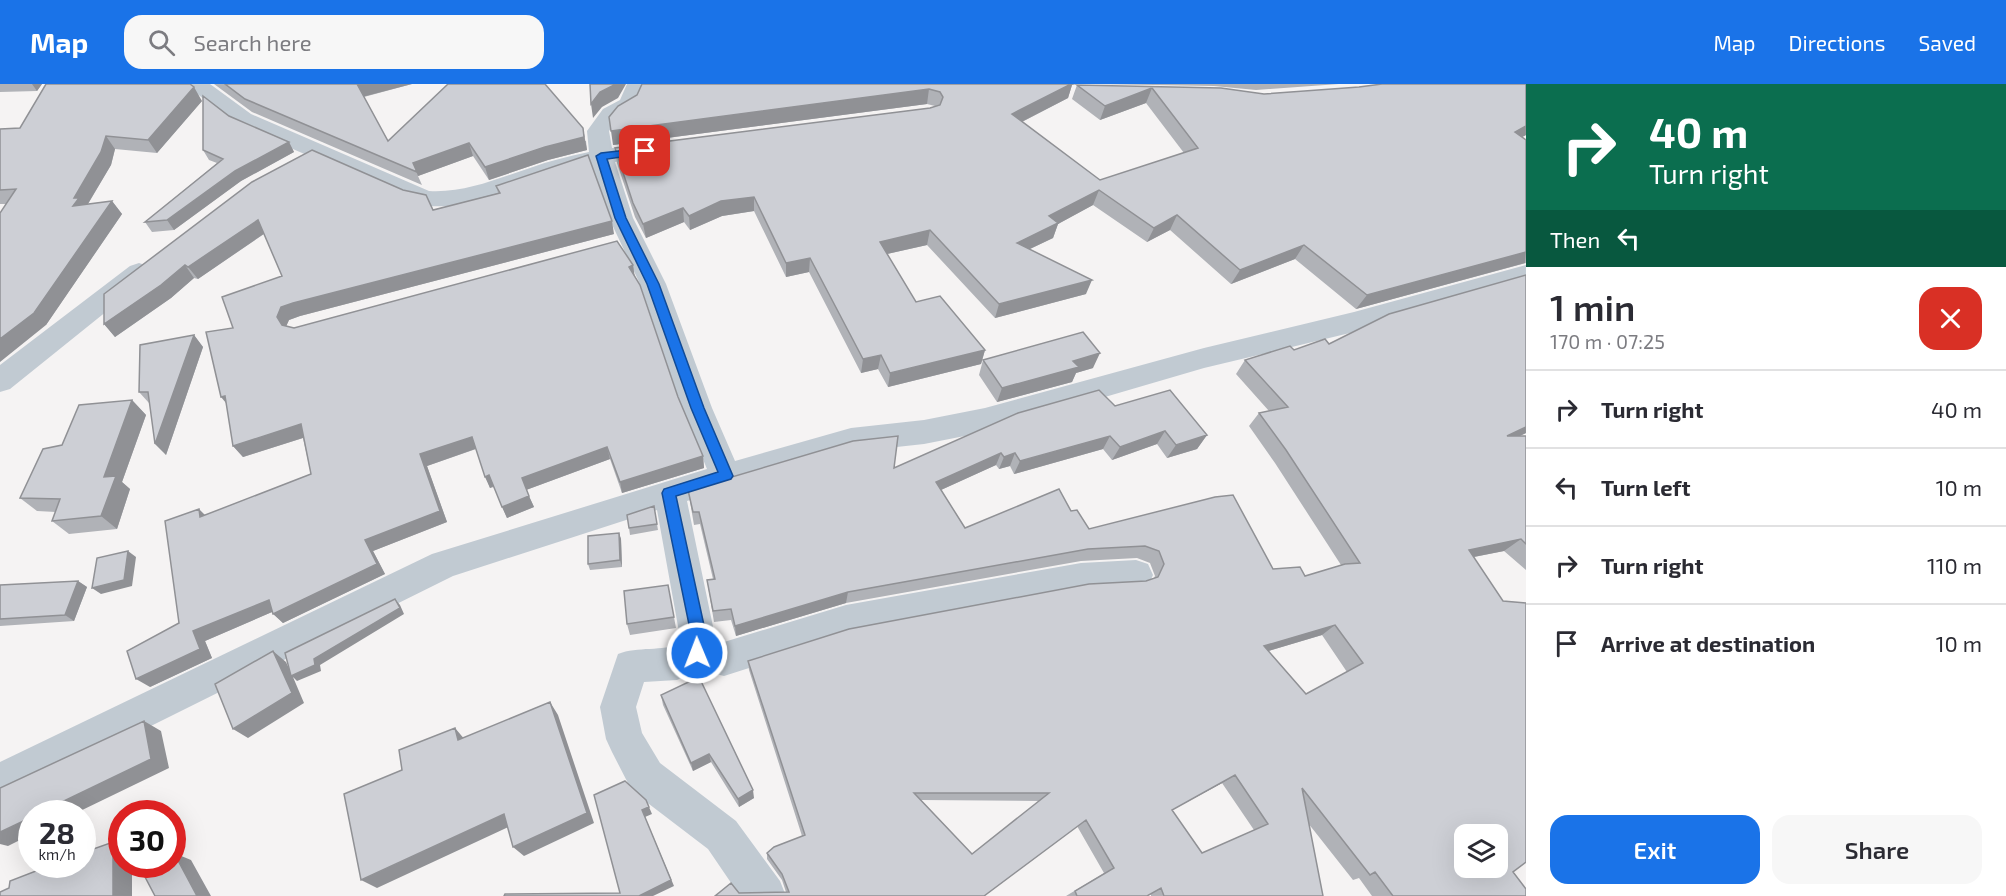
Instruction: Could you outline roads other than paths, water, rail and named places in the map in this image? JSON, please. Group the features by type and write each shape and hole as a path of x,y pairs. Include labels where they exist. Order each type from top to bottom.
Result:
{"street":[{"path":"196,84 243,119 425,198 437,200 473,195 554,168 601,156 678,146"},
{"path":"638,84 629,104 612,114 598,131 619,243 653,284 697,408 726,476"},
{"path":"289,167 318,151"},
{"path":"0,381 89,309 162,255"},
{"path":"0,783 444,564 669,493 851,440 924,432 985,420 1204,358 1354,322 1526,274"},
{"path":"669,493 699,639 697,653"},
{"path":"765,896 722,835 646,777 625,739 618,707 631,666 677,663 697,653 724,659 846,621 1081,578 1136,575"}]}
